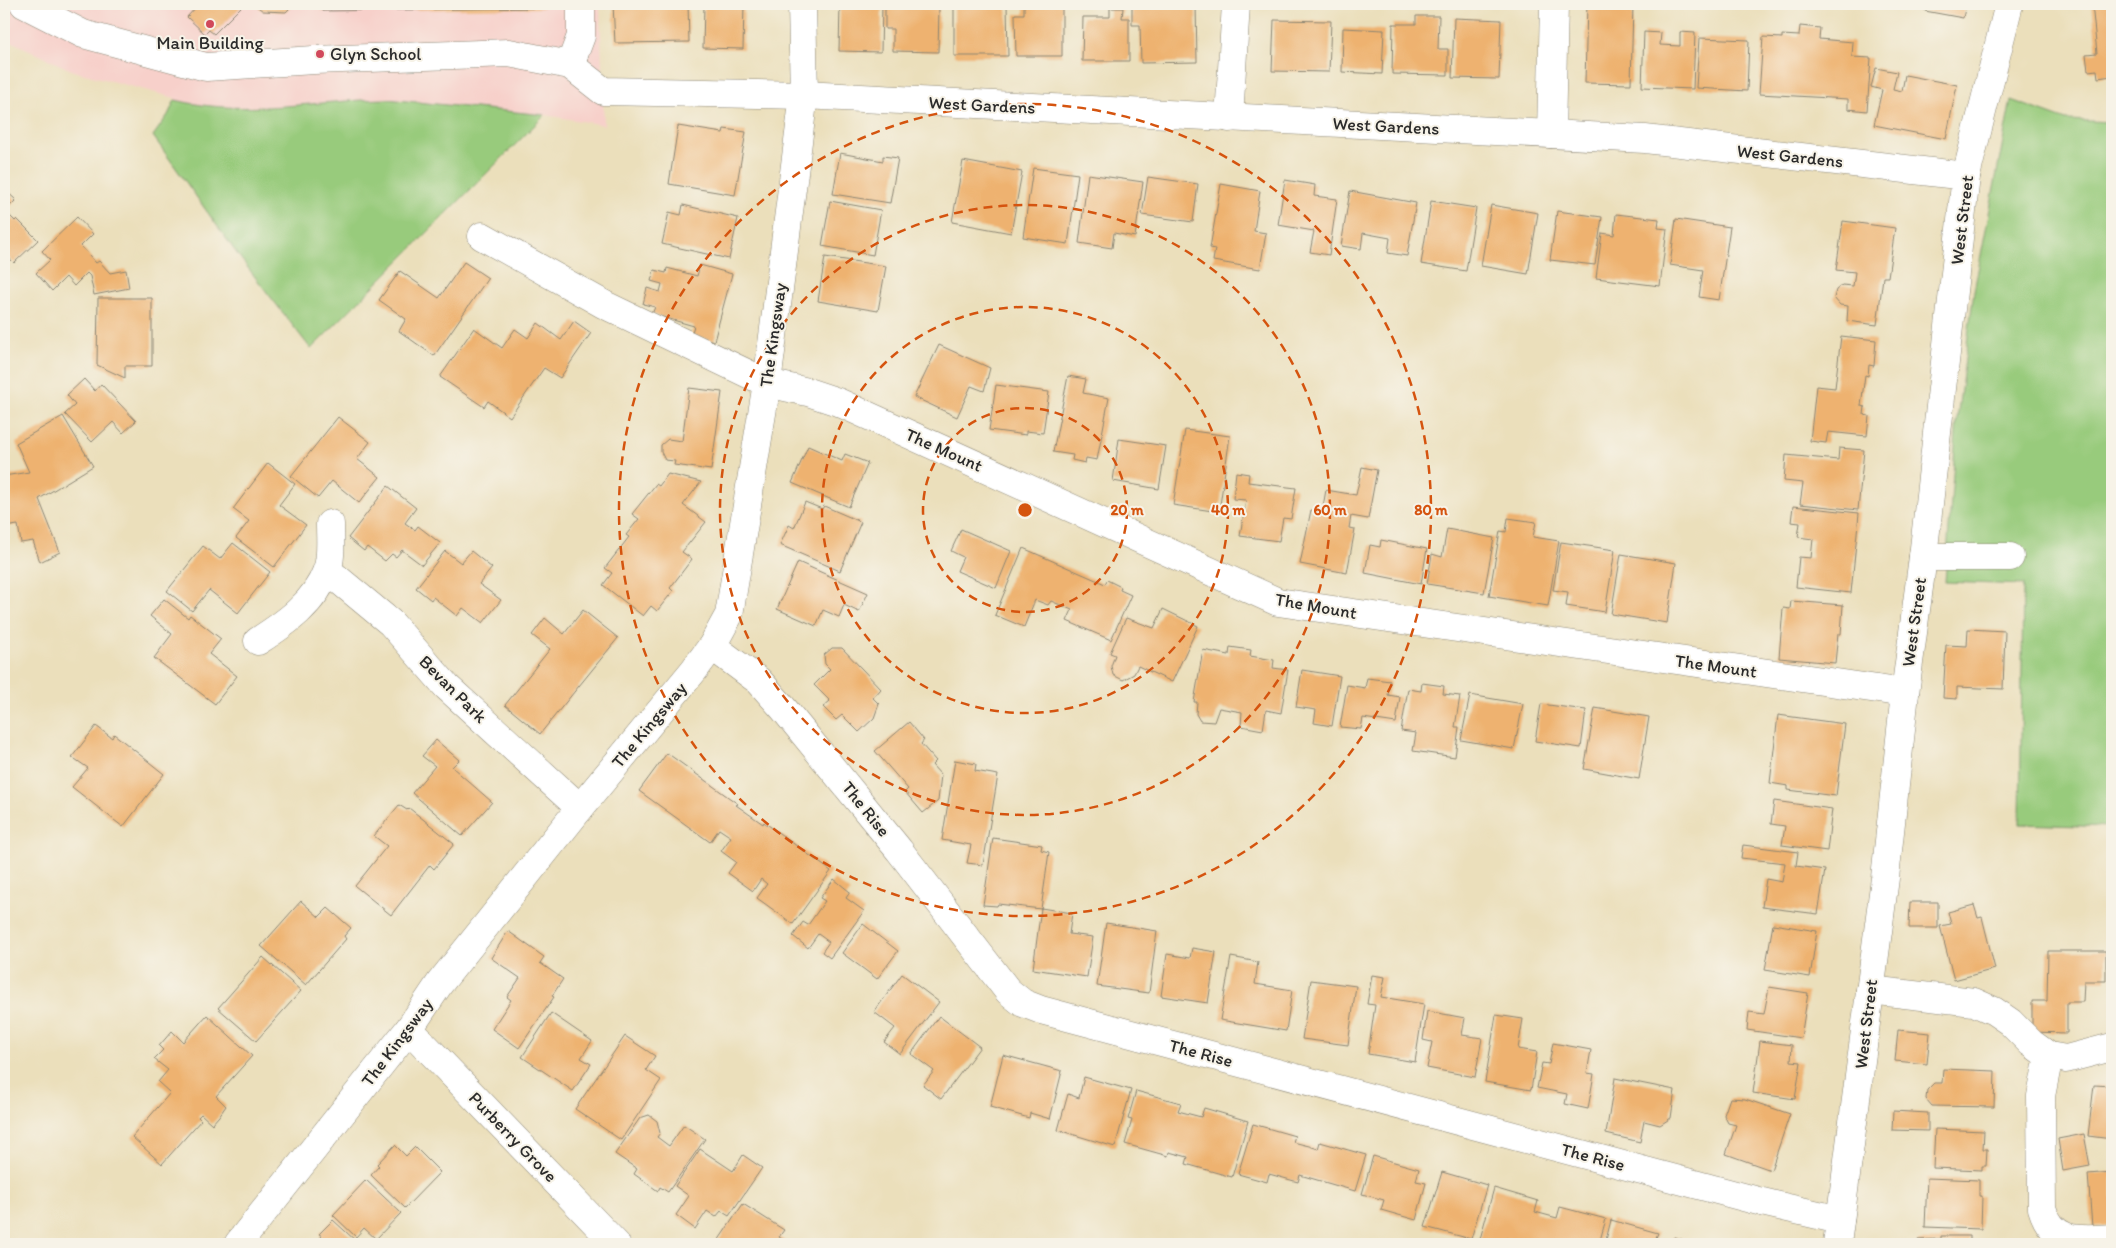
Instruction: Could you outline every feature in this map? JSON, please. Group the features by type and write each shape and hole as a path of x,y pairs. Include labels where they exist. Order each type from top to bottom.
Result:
{"street":[{"path":"24,4 83,34 206,67 314,60 509,53 570,65 603,91 804,95"},
{"path":"570,65 581,36 582,4"},
{"name":"The Kingsway","path":"238,1244 409,1029 440,983 712,646 729,615 767,383 804,95 802,4"},
{"path":"1229,118 1236,4"},
{"path":"1551,134 1554,4"},
{"name":"West Street","path":"1839,1232 1885,878 1966,176 2009,4"},
{"name":"West Gardens","path":"804,95 1645,139 1966,176"},
{"name":"The Mount","path":"482,236 605,306 767,383 808,392 838,402 1278,602 1905,693"},
{"path":"258,641 299,612 313,593 327,570 330,524"},
{"path":"1923,557 2010,557"},
{"name":"Bevan Park","path":"327,570 391,623 447,687 580,808"},
{"name":"The Rise","path":"712,646 759,681 783,708 899,850 1008,991 1023,1003 1041,1010 1296,1079 1762,1202 1839,1232"},
{"path":"1870,990 1974,1002 1994,1011 2010,1022 2031,1043 2049,1056 2066,1059 2112,1047"},
{"name":"Purberry Grove","path":"409,1029 616,1244"},
{"path":"2049,1056 2041,1096 2042,1208 2046,1222 2056,1232 2072,1239 2112,1238"}],"shaded area":[{"name":"Glyn School","path":"4,4 600,4 604,125 545,115 387,99 297,106 233,107 190,104 175,100 175,98 73,71 4,38"}],"green space":[{"path":"387,99 545,115 311,349 238,255 153,136 168,115 175,100 201,105 254,107"},
{"path":"2011,100 2066,120 2112,122 2112,827 2020,824 2023,585 1945,582 1957,419 1974,291"}],"building":[{"name":"Main Building","path":"199,4 244,4 214,34 209,30 205,34 187,17"},
{"path":"254,4 294,4 286,12 263,11"},
{"path":"316,4 546,4 542,8 323,11"},
{"path":"613,4 688,4 689,42 615,43"},
{"path":"744,4 743,49 703,48 704,5"},
{"path":"840,4 882,5 881,52 839,51"},
{"path":"885,4 922,4 922,8 939,8 938,52 893,51 893,29 885,29"},
{"path":"954,4 1007,4 1008,56 954,56"},
{"path":"1024,4 1062,4 1062,56 1016,56 1015,14 1024,14"},
{"path":"1132,4 1196,4 1197,62 1141,63 1140,25 1132,25"},
{"path":"1587,4 1633,5 1631,84 1585,83"},
{"path":"1926,4 1966,4 1963,18 1925,11"},
{"path":"2092,4 2112,4 2112,76 2098,78 2097,70 2088,71 2086,54 2097,53"},
{"path":"1110,8 1123,8 1122,18 1129,18 1129,61 1082,61 1083,17 1110,17"},
{"path":"1416,16 1439,16 1438,49 1448,49 1448,75 1392,74 1393,24 1416,24"},
{"path":"1454,18 1501,20 1499,79 1452,78"},
{"path":"1274,20 1331,21 1329,72 1272,71"},
{"path":"1800,26 1820,28 1819,39 1853,42 1852,57 1871,58 1867,111 1848,109 1848,99 1759,94 1763,37 1782,38 1782,35 1799,36"},
{"path":"1343,28 1384,30 1382,74 1342,72"},
{"path":"1644,32 1661,33 1660,45 1680,46 1680,32 1695,33 1693,89 1642,87"},
{"path":"1699,38 1749,40 1747,91 1696,88"},
{"path":"1876,68 1897,72 1893,89 1902,91 1905,75 1957,85 1946,139 1874,125 1882,90 1871,87"},
{"path":"678,126 723,133 724,129 746,132 735,195 669,184"},
{"path":"840,153 883,161 883,156 898,158 890,203 833,194"},
{"path":"963,161 1022,172 1011,233 952,222"},
{"path":"1033,168 1078,174 1068,244 1023,237"},
{"path":"1088,174 1143,182 1135,237 1114,233 1112,248 1079,243"},
{"path":"1148,177 1198,184 1193,222 1142,215"},
{"path":"1285,180 1315,185 1314,196 1337,199 1329,255 1310,252 1314,231 1278,225"},
{"path":"1221,184 1260,191 1254,231 1266,233 1260,269 1213,261 1215,249 1210,248"},
{"path":"4,189 16,200 5,211 15,221 17,219 38,240 14,263 4,253"},
{"path":"1350,191 1416,203 1407,256 1388,253 1390,238 1363,233 1361,249 1341,246"},
{"path":"830,201 881,210 873,255 822,246"},
{"path":"1431,201 1476,208 1466,271 1421,264"},
{"path":"683,205 738,218 729,259 662,244 669,212 681,215"},
{"path":"1491,205 1538,213 1528,274 1481,266"},
{"path":"1557,211 1602,217 1595,265 1550,260"},
{"path":"1616,214 1659,219 1658,228 1667,229 1660,286 1596,278 1602,233 1614,235"},
{"path":"77,217 93,234 81,246 96,263 99,261 110,273 126,270 129,288 94,295 90,276 87,273 74,286 66,277 52,291 36,273 50,260 42,251"},
{"path":"1676,219 1730,227 1719,300 1699,297 1703,270 1670,265"},
{"path":"1843,221 1895,228 1888,277 1883,277 1877,325 1847,321 1848,306 1840,305 1834,298 1836,290 1842,285 1853,286 1855,272 1836,270"},
{"path":"825,257 886,266 878,311 818,301"},
{"path":"464,262 488,278 434,356 399,331 406,319 379,300 400,271 439,298"},
{"path":"700,265 732,274 714,341 691,335 694,326 652,314 655,307 643,304 647,288 660,292 662,284 651,281 654,270 666,273 667,268 697,276"},
{"path":"98,298 152,298 152,366 125,366 125,378 97,365"},
{"path":"574,321 591,333 560,378 544,368 510,417 488,401 484,407 440,377 474,328 502,348 515,329 528,338 538,323 561,340"},
{"path":"1841,336 1876,340 1874,366 1869,365 1868,376 1865,375 1861,406 1865,407 1864,415 1869,416 1867,436 1828,432 1826,443 1810,441 1816,386 1835,388"},
{"path":"939,345 990,368 984,391 971,386 957,417 914,397"},
{"path":"1068,376 1086,379 1083,393 1109,398 1097,460 1086,458 1085,463 1072,460 1073,455 1053,452"},
{"path":"84,379 95,391 101,384 136,421 123,433 113,422 92,442 65,414 75,405 67,395"},
{"path":"996,385 1049,392 1043,433 1026,431 1026,435 989,430"},
{"path":"689,388 722,392 711,470 674,465 675,461 665,460 661,452 661,445 668,439 682,441"},
{"path":"63,416 93,466 39,499 60,552 40,562 33,541 21,543 18,525 4,527 4,476 29,472 16,443"},
{"path":"338,417 370,442 357,459 380,477 359,503 332,481 318,498 291,476"},
{"path":"1185,430 1230,436 1219,512 1173,505"},
{"path":"1119,439 1166,446 1159,489 1113,481"},
{"path":"808,446 842,461 845,454 868,463 849,507 792,483"},
{"path":"1839,448 1864,450 1858,510 1800,504 1803,483 1784,481 1786,455 1838,460"},
{"path":"268,463 295,484 279,505 306,525 274,567 236,538 249,521 233,509"},
{"path":"1362,467 1377,470 1368,519 1351,516 1349,528 1355,529 1347,573 1300,564 1311,510 1322,512 1326,490 1356,495"},
{"path":"1236,472 1249,474 1248,482 1296,488 1291,519 1283,518 1279,541 1240,536 1246,500 1233,499"},
{"path":"668,474 701,482 683,505 706,522 682,552 692,559 670,588 673,591 657,611 651,606 643,616 603,585 612,573 605,568 629,537 626,535 639,519 632,514 656,484 659,486"},
{"path":"388,486 416,508 405,523 415,530 418,526 440,543 422,565 402,550 396,557 392,554 385,561 367,547 364,551 348,538"},
{"path":"805,502 822,509 824,506 861,522 840,571 780,545 789,525 794,528"},
{"path":"1793,506 1859,513 1851,593 1796,587 1799,557 1811,558 1813,539 1798,537 1800,523 1791,522"},
{"path":"1508,518 1536,522 1533,537 1559,541 1548,606 1489,596 1500,531 1506,532"},
{"path":"961,529 1011,551 996,588 957,571 963,557 951,551"},
{"path":"1447,529 1494,538 1484,593 1427,584 1432,554 1442,557"},
{"path":"1381,540 1427,549 1421,584 1365,573 1370,545 1380,547"},
{"path":"1561,542 1615,550 1605,612 1566,606 1568,592 1553,590"},
{"path":"233,543 270,572 238,613 209,590 192,611 167,591 203,546 220,559"},
{"path":"1023,548 1105,584 1107,580 1121,587 1120,590 1131,595 1111,640 1067,621 1072,610 1051,601 1048,605 1035,600 1024,627 995,615"},
{"path":"445,551 461,563 471,551 492,568 479,584 501,600 483,623 463,608 457,616 433,597 431,600 416,588"},
{"path":"1621,554 1676,563 1667,623 1611,614"},
{"path":"798,562 868,593 859,612 844,605 839,617 823,610 816,626 777,609"},
{"path":"164,599 188,618 190,615 221,639 209,654 237,676 215,704 154,658 172,634 150,616"},
{"path":"1791,601 1843,605 1841,634 1838,634 1835,663 1779,658 1783,608 1790,609"},
{"path":"1163,609 1198,626 1172,682 1138,666 1134,674 1123,680 1113,675 1111,666 1115,655 1110,653 1126,618 1154,628"},
{"path":"583,610 618,638 540,734 505,705 550,649 532,635 545,618 564,634"},
{"path":"1968,629 2005,631 2003,689 1957,687 1957,699 1943,698 1946,645 1967,646"},
{"path":"1230,647 1251,650 1250,656 1274,660 1273,668 1288,670 1281,713 1266,710 1263,730 1241,726 1242,712 1219,708 1214,722 1200,721 1196,714 1197,702 1194,702 1203,650 1229,655"},
{"path":"832,648 842,648 881,689 873,698 879,704 874,718 859,732 842,715 836,720 823,707 830,701 814,685 830,669 825,664 824,655"},
{"path":"1302,670 1340,676 1332,726 1314,723 1316,710 1296,707"},
{"path":"1367,678 1390,681 1388,695 1400,697 1396,723 1363,718 1361,729 1340,727 1347,685 1365,688"},
{"path":"1422,683 1444,686 1443,694 1460,696 1455,727 1459,727 1455,757 1413,751 1416,733 1401,731 1408,689 1421,691"},
{"path":"1470,695 1523,704 1514,749 1461,740"},
{"path":"1541,704 1586,710 1581,748 1535,741"},
{"path":"1595,708 1649,717 1639,779 1584,769"},
{"path":"1778,715 1845,724 1836,796 1788,790 1788,786 1770,783"},
{"path":"909,722 924,740 921,744 936,761 932,765 941,775 938,801 923,813 905,792 908,789 875,751"},
{"path":"96,726 112,738 114,734 164,774 123,827 72,787 88,768 72,757"},
{"path":"436,740 459,760 452,767 492,802 462,836 412,793 435,766 422,756"},
{"path":"667,753 738,804 736,805 763,824 764,822 831,871 793,924 757,898 767,884 761,879 753,891 728,873 736,862 721,851 731,837 719,829 710,842 639,791"},
{"path":"955,760 976,764 975,771 998,775 983,865 967,863 971,845 942,840"},
{"path":"1774,801 1832,809 1827,851 1782,845 1785,826 1771,824"},
{"path":"399,805 407,810 409,808 454,844 434,869 430,865 391,915 355,886 387,846 374,836"},
{"path":"993,838 1042,845 1041,850 1049,852 1041,909 998,904 997,906 983,905"},
{"path":"1743,845 1798,852 1796,866 1825,870 1818,914 1762,907 1766,879 1782,882 1785,863 1741,858"},
{"path":"834,879 850,892 846,898 864,911 830,958 822,952 829,942 818,934 808,948 793,936 803,922 808,925 825,901 820,898"},
{"path":"301,901 319,917 328,908 351,928 344,936 346,939 306,985 261,946"},
{"path":"1910,902 1938,902 1938,928 1909,928"},
{"path":"1974,905 1978,918 1982,917 1995,969 1954,980 1940,926 1951,924 1948,912"},
{"path":"1041,908 1072,913 1069,934 1093,937 1087,977 1033,969"},
{"path":"1106,923 1157,931 1149,993 1097,986"},
{"path":"863,924 898,951 877,979 842,953"},
{"path":"1773,924 1817,931 1810,977 1765,970"},
{"path":"508,931 544,957 540,963 563,979 552,996 554,997 519,1048 492,1029 511,1000 507,997 520,978 491,958"},
{"path":"1192,948 1216,952 1208,1003 1161,996 1167,954 1190,958"},
{"path":"2048,951 2106,951 2106,981 2084,981 2083,1002 2067,1002 2067,1033 2032,1032 2032,1001 2047,1001"},
{"path":"263,957 301,991 256,1041 218,1008"},
{"path":"1231,957 1258,962 1255,984 1292,990 1286,1031 1220,1020"},
{"path":"902,974 939,1002 900,1054 884,1042 895,1028 874,1012"},
{"path":"1372,975 1385,977 1381,997 1424,1004 1415,1062 1368,1054 1375,1005 1367,1004"},
{"path":"1311,980 1356,986 1348,1045 1302,1039"},
{"path":"1769,987 1808,993 1801,1038 1747,1030 1749,1012 1764,1014"},
{"path":"1427,1011 1465,1018 1462,1035 1482,1038 1475,1077 1427,1068 1432,1042 1423,1040"},
{"path":"551,1013 592,1041 581,1058 591,1064 573,1091 522,1057"},
{"path":"207,1015 252,1056 216,1096 226,1106 219,1116 212,1124 201,1114 198,1117 201,1120 162,1164 132,1137 170,1093 158,1082 168,1070 154,1059 163,1050 159,1046 172,1031 183,1042"},
{"path":"1496,1015 1523,1019 1518,1049 1537,1052 1531,1090 1485,1082"},
{"path":"939,1016 980,1047 941,1099 923,1085 934,1071 911,1054"},
{"path":"1898,1030 1930,1033 1927,1064 1895,1061"},
{"path":"625,1036 655,1056 646,1070 661,1080 621,1140 575,1109"},
{"path":"1760,1041 1792,1045 1791,1061 1801,1062 1795,1099 1753,1093"},
{"path":"1553,1043 1591,1050 1587,1073 1594,1074 1588,1109 1565,1104 1567,1094 1537,1088 1542,1063 1549,1064"},
{"path":"1003,1055 1062,1071 1050,1119 1030,1113 1029,1118 990,1107"},
{"path":"1943,1069 1995,1071 1994,1107 1932,1106 1926,1099 1927,1090 1934,1083 1942,1083"},
{"path":"1084,1077 1131,1090 1115,1147 1058,1130 1068,1094 1079,1098"},
{"path":"1615,1078 1675,1090 1671,1118 1660,1125 1644,1121 1640,1142 1606,1134"},
{"path":"2094,1085 2112,1086 2112,1139 2088,1136"},
{"path":"1136,1091 1181,1103 1178,1111 1201,1117 1204,1108 1248,1121 1232,1177 1186,1164 1188,1157 1169,1152 1168,1156 1125,1144 1132,1120 1128,1119"},
{"path":"1730,1098 1745,1099 1790,1114 1771,1170 1726,1154 1736,1125 1728,1123 1724,1115"},
{"path":"1893,1111 1928,1113 1928,1131 1892,1130"},
{"path":"649,1115 657,1121 660,1133 657,1137 669,1146 684,1125 705,1139 668,1192 660,1187 658,1191 634,1174 637,1169 615,1154 640,1118"},
{"path":"1253,1124 1295,1136 1293,1142 1318,1149 1320,1142 1366,1155 1355,1191 1300,1175 1298,1182 1269,1174 1267,1182 1238,1174"},
{"path":"1935,1129 1984,1131 1983,1149 1987,1149 1986,1166 1982,1166 1982,1170 1933,1168"},
{"path":"2084,1134 2090,1166 2063,1171 2058,1139"},
{"path":"395,1145 406,1156 415,1147 440,1172 405,1208 371,1175 379,1166 377,1164"},
{"path":"700,1149 733,1171 743,1155 762,1168 729,1216 721,1211 716,1217 707,1211 695,1229 676,1215 689,1196 675,1186"},
{"path":"1373,1156 1419,1169 1416,1181 1426,1183 1416,1220 1381,1210 1384,1200 1362,1194"},
{"path":"1442,1172 1487,1185 1471,1239 1425,1227"},
{"path":"2112,1172 2112,1225 2092,1227 2088,1174"},
{"path":"1927,1178 1979,1180 1979,1196 1982,1196 1981,1229 1925,1227"},
{"path":"366,1180 401,1213 376,1239 364,1228 356,1237 333,1215"},
{"path":"1494,1188 1538,1201 1535,1212 1557,1218 1560,1207 1606,1219 1599,1244 1526,1244 1506,1238 1505,1244 1498,1244 1480,1239"},
{"path":"743,1204 784,1230 779,1237 789,1244 716,1244"},
{"path":"333,1220 357,1242 354,1244 314,1244 322,1236 319,1234"},
{"path":"1611,1220 1658,1233 1655,1240 1667,1244 1605,1244"},
{"path":"1941,1236 1970,1236 1970,1244 1918,1244 1918,1240 1941,1239"},
{"path":"1674,1237 1698,1244 1671,1244"}],"place":[{"name":"Main Building","path":"210,24"},
{"name":"Glyn School","path":"320,54"}]}
